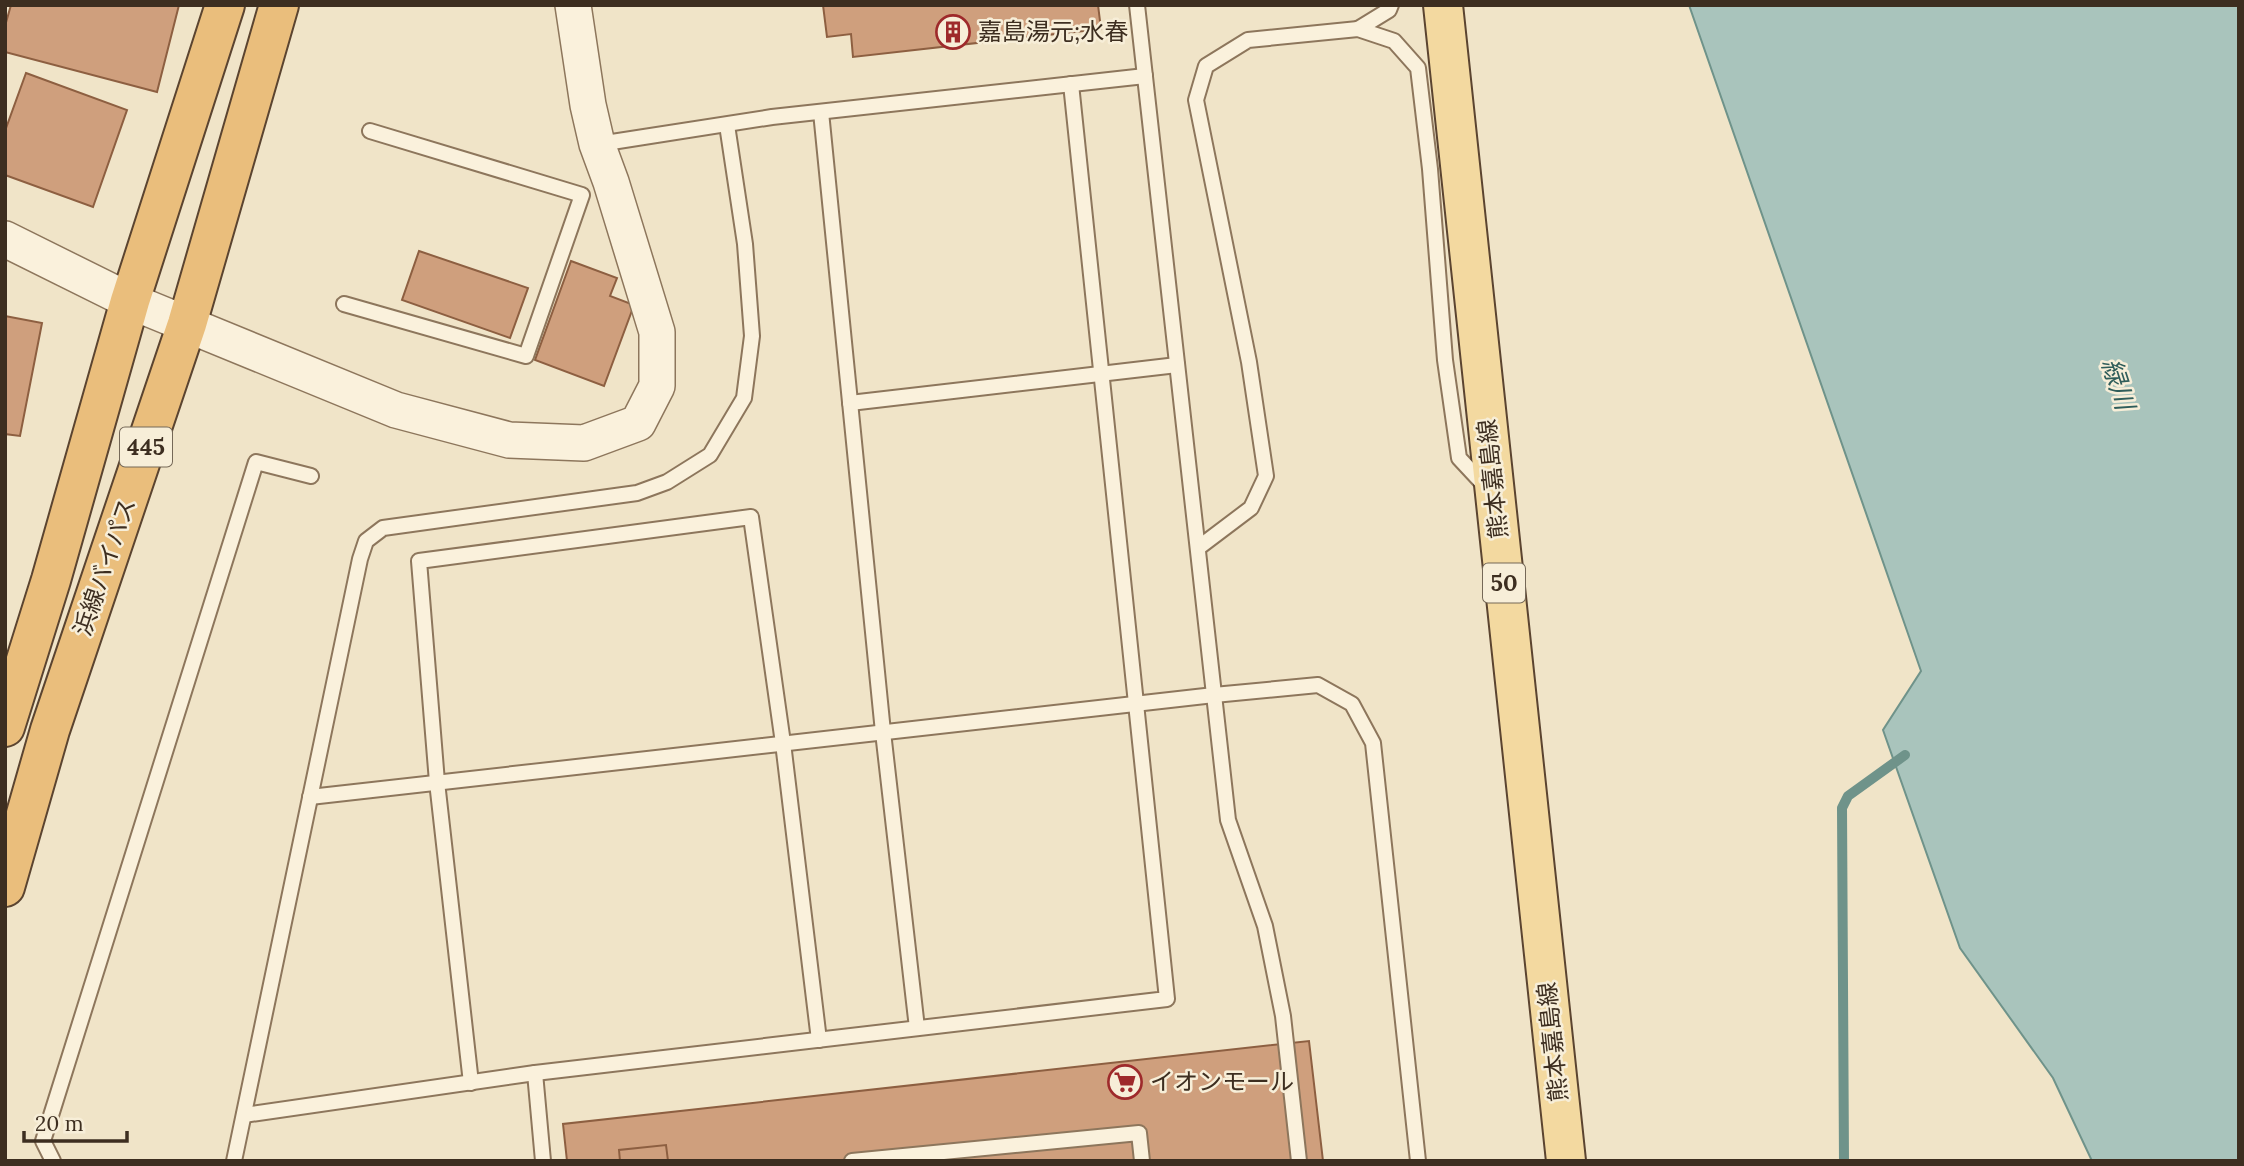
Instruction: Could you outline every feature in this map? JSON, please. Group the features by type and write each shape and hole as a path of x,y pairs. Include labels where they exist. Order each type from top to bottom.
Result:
{"highway":[{"name":"浜線バイパス","path":"5,727 51,580 130,302 225,5"},
{"name":"浜線バイパス","path":"5,887 50,730 187,324 279,5"}],"main road":[{"name":"熊本嘉島線","path":"1443,5 1566,1161"}],"street":[{"path":"5,239 130,302 396,410 509,440 584,443 638,423 657,386 657,332 597,189 597,144 588,105 573,5"}],"lane":[{"path":"1137,5 1228,820 1265,926 1283,1016 1299,1161"},
{"path":"1357,29 1370,12 1388,10 1391,5"},
{"path":"1198,548 1251,508 1266,476 1249,362 1196,100 1206,66 1248,40 1357,29 1394,41 1418,68 1430,169 1445,360 1459,458 1495,496"},
{"path":"597,144 821,112 1145,76"},
{"path":"244,1115 535,1073 1167,999 1071,84"},
{"path":"821,112 883,732 917,1028"},
{"path":"234,1161 360,559 366,541 383,528 638,494 667,482 710,455 744,398 752,336 745,244 727,125"},
{"path":"344,304 526,356 597,189 370,131"},
{"path":"850,403 1177,365"},
{"path":"53,1161 43,1141 256,463 312,476"},
{"path":"471,1083 438,782 419,561 751,517 783,743 819,1040"},
{"path":"310,797 1318,685 1352,704 1373,743 1418,1161"},
{"path":"535,1073 543,1161"},
{"path":"852,1161 1139,1133 1143,1161"}],"water":[{"name":"緑川","path":"1689,5 2239,5 2239,1161 2092,1161 2053,1078 1960,948 1883,730 1921,671"}],"building":[{"path":"11,5 179,5 157,92 5,52 5,26"},
{"name":"嘉島湯元;水春","path":"823,5 1098,5 1101,29 853,57 851,34 827,37"},
{"path":"26,73 127,110 93,207 5,175 5,131"},
{"path":"419,251 528,288 510,338 402,300"},
{"path":"571,261 617,278 610,296 634,305 604,386 535,360"},
{"path":"5,316 42,323 20,436 5,434"},
{"name":"イオンモール","path":"1309,1041 1323,1161 567,1161 563,1124"},
{"path":"666,1145 668,1161 620,1161 619,1150"}],"waterway":[{"path":"1844,1161 1842,808 1848,796 1905,755"}],"place":[{"name":"嘉島湯元;水春","path":"953,32"},
{"name":"イオンモール","path":"1125,1082"}]}
